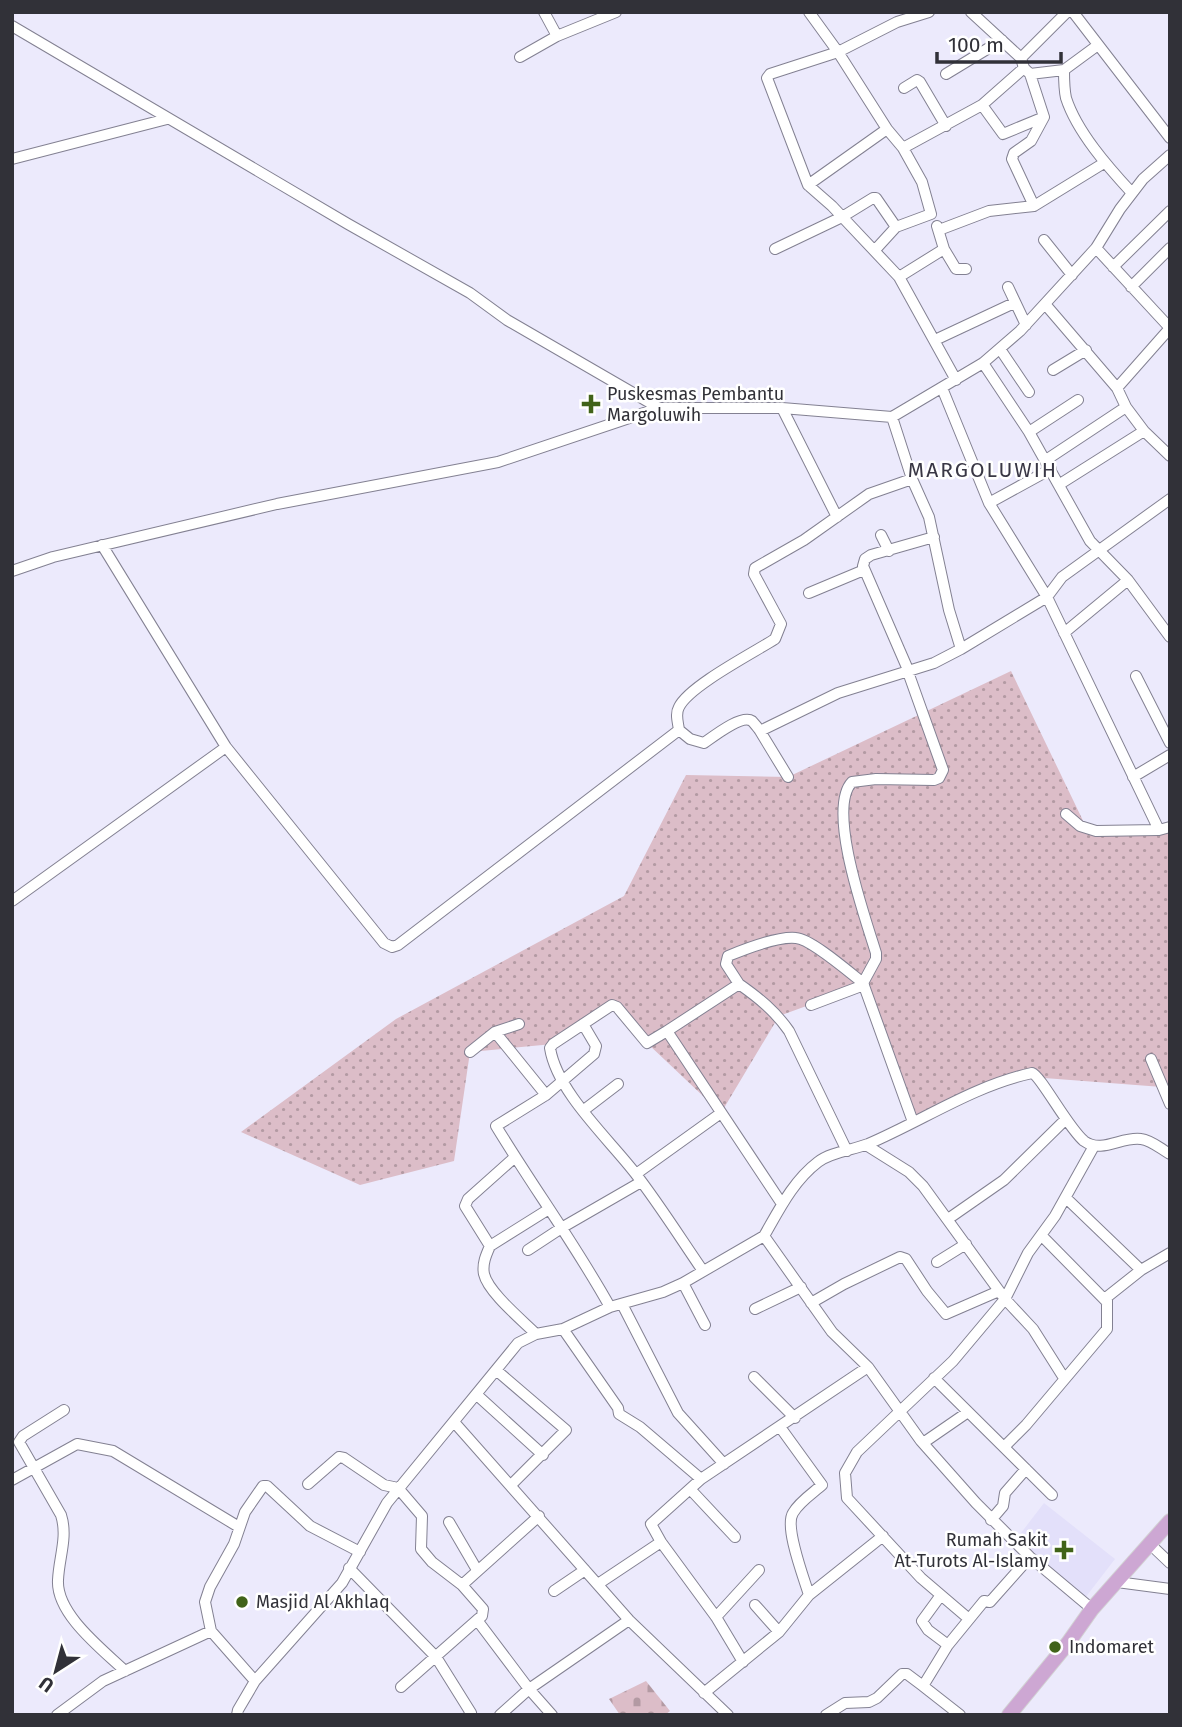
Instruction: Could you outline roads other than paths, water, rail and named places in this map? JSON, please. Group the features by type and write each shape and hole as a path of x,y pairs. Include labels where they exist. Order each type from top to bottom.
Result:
{"main road":[{"path":"1009,1715 1092,1609 1170,1521"}],"street":[{"path":"544,12 557,36"},
{"path":"520,57 557,36 616,12"},
{"path":"808,12 838,52 887,129 903,148 922,183 944,249 956,269 965,269"},
{"path":"929,12 897,23 838,52 770,74 767,78 808,185 899,276 956,380"},
{"path":"971,12 1002,40 1025,67 1044,117 1031,141 1012,156 1034,206"},
{"path":"903,148 982,105 1025,67 1067,12"},
{"path":"1073,12 1170,138"},
{"path":"12,26 167,119 470,293 508,320 659,408"},
{"path":"946,74 1002,40"},
{"path":"1025,67 1064,70 1098,45"},
{"path":"1064,70 1065,94 1071,111 1104,163 1132,193"},
{"path":"904,88 917,80 920,82 946,126"},
{"path":"982,105 1003,134 1044,117"},
{"path":"12,159 167,119"},
{"path":"808,185 887,129"},
{"path":"12,571 53,557 276,504 498,462 659,408 782,408 892,418 983,363 1026,325 1096,248 1120,209 1143,179 1170,155"},
{"path":"939,230 989,211 1034,206 1104,163"},
{"path":"775,249 876,198 896,227"},
{"path":"1113,267 1170,211"},
{"path":"875,250 896,227 931,214"},
{"path":"1044,240 1072,275"},
{"path":"1096,248 1170,328 1117,387"},
{"path":"1131,287 1170,248"},
{"path":"899,276 944,249"},
{"path":"1008,286 1026,325"},
{"path":"935,340 1014,303"},
{"path":"1045,304 1117,387 1126,407 1144,431 1170,456"},
{"path":"1000,349 1028,392"},
{"path":"1053,370 1086,350"},
{"path":"983,363 1030,432 1090,541 1128,580 1170,637"},
{"path":"942,388 989,503 1046,597 1133,777 1164,828 1096,831 1080,826 1066,814"},
{"path":"1030,432 1078,400"},
{"path":"989,503 1049,465 1126,407"},
{"path":"782,408 837,517"},
{"path":"892,418 912,479 929,517 961,649"},
{"path":"1060,484 1144,431"},
{"path":"788,777 751,720 737,721 704,743 699,743 679,730 677,714 687,697 775,639 780,632 781,624 754,574 755,568 804,540 869,494 912,479"},
{"path":"760,731 838,693 944,659 1046,597 1062,577 1167,505"},
{"path":"881,535 889,551"},
{"path":"811,1005 864,984 876,959 845,845 846,789 852,782 876,779 934,780 939,778 943,770 909,672 863,566 866,559 934,537"},
{"path":"102,545 226,747 384,943 392,947 679,730"},
{"path":"809,593 864,570"},
{"path":"1064,633 1128,580"},
{"path":"1136,676 1170,743"},
{"path":"12,901 226,747"},
{"path":"1133,777 1170,755"},
{"path":"847,1151 789,1031 763,1000 738,984 726,964 728,956 793,937 805,940 864,984 913,1122"},
{"path":"703,1271 639,1178 564,1082 550,1048 613,1005 647,1043 738,984"},
{"path":"470,1052 495,1032 519,1024"},
{"path":"583,1024 596,1050 564,1082 496,1126 514,1158 616,1305 678,1413 724,1464"},
{"path":"667,1031 782,1204"},
{"path":"495,1032 546,1095"},
{"path":"1151,1059 1170,1104"},
{"path":"237,1715 256,1681 342,1583 374,1524 398,1488 518,1343 536,1334 564,1329 616,1305 683,1283 764,1236 782,1204 803,1176 820,1160 866,1144 974,1091 1032,1073 1038,1075 1051,1100 1084,1141 1094,1146 1115,1144 1129,1138 1145,1139 1170,1154"},
{"path":"584,1110 618,1084"},
{"path":"528,1250 639,1178 721,1113"},
{"path":"948,1219 1004,1180 1065,1120"},
{"path":"866,1144 909,1172 923,1186 1002,1295 1033,1329 1064,1378"},
{"path":"969,1619 915,1572 847,1498 844,1479 849,1463 857,1452 953,1361 1002,1295 1066,1198 1094,1146"},
{"path":"490,1246 465,1202 514,1158"},
{"path":"1066,1198 1141,1270"},
{"path":"536,1334 485,1278 484,1259 490,1246 550,1209"},
{"path":"764,1236 832,1332 868,1367 923,1443 991,1520 1092,1609"},
{"path":"1004,1447 1026,1426 1107,1329 1106,1301 1041,1236"},
{"path":"937,1262 966,1244"},
{"path":"1106,1301 1141,1270 1170,1253"},
{"path":"811,1303 900,1257 906,1259 926,1292 946,1314 1002,1295"},
{"path":"683,1283 705,1325"},
{"path":"755,1309 800,1287"},
{"path":"564,1329 618,1408 619,1414 640,1427 701,1479"},
{"path":"743,1662 716,1616 661,1542 651,1524 701,1479 868,1367"},
{"path":"496,1370 566,1429 566,1432 511,1485"},
{"path":"754,1377 795,1418"},
{"path":"934,1378 1052,1495"},
{"path":"477,1395 543,1455"},
{"path":"64,1410 19,1439 64,1524 58,1583 64,1604 77,1624 125,1671"},
{"path":"923,1443 968,1412"},
{"path":"454,1422 629,1620 728,1715"},
{"path":"780,1427 822,1485"},
{"path":"12,1480 77,1444 113,1451 239,1527"},
{"path":"308,1484 339,1457 384,1485 398,1488 422,1516 421,1549 483,1609 482,1616 401,1687"},
{"path":"991,1520 1003,1506 1004,1493 1026,1469"},
{"path":"809,1595 796,1552 790,1518 822,1485 844,1479"},
{"path":"256,1681 211,1631 205,1602 210,1587 234,1544 245,1512 264,1485 310,1526 360,1552"},
{"path":"690,1489 734,1537"},
{"path":"462,1586 539,1516"},
{"path":"449,1522 477,1570"},
{"path":"704,1693 779,1632 809,1595 883,1536"},
{"path":"598,1584 661,1542"},
{"path":"1150,1544 1170,1563"},
{"path":"923,1686 948,1645 969,1619 984,1601 990,1602 1030,1557"},
{"path":"349,1568 436,1657 471,1714"},
{"path":"554,1591 585,1570"},
{"path":"716,1616 759,1570"},
{"path":"1117,1582 1170,1589"},
{"path":"941,1595 922,1621 928,1630 948,1645"},
{"path":"755,1605 779,1632"},
{"path":"477,1620 552,1715"},
{"path":"500,1715 529,1689 629,1620"},
{"path":"57,1715 72,1710 103,1681 211,1631"},
{"path":"826,1715 845,1703 877,1699 902,1674 907,1674 960,1715"}],"place":[{"name":"Puskesmas Pembantu Margoluwih","path":"591,404"},
{"name":"Rumah Sakit At-Turots Al-Islamy","path":"1064,1550"},
{"name":"Masjid Al Akhlaq","path":"242,1602"},
{"name":"Indomaret","path":"1055,1647"}],"district":[{"name":"MARGOLUWIH","path":"983,470"}]}
